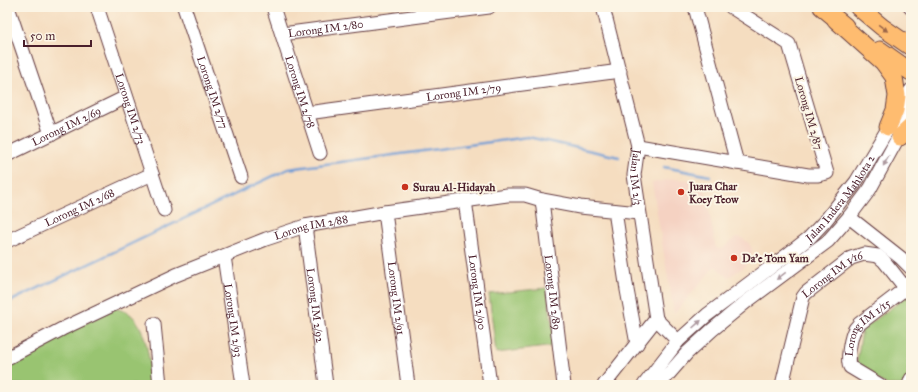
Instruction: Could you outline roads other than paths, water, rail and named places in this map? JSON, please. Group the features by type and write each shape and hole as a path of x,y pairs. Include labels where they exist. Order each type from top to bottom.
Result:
{"main road":[{"path":"822,7 883,62 894,77 897,96 895,110 900,130"},
{"path":"858,7 882,27 911,47"},
{"path":"836,20 911,72"}],"street":[{"path":"8,7 51,134"},
{"name":"Lorong IM 2/73","path":"97,7 164,210"},
{"name":"Lorong IM 2/77","path":"184,7 241,177"},
{"name":"Lorong IM 2/78","path":"274,7 320,153"},
{"name":"Lorong IM 2/80","path":"282,34 489,7"},
{"name":"Jalan IM 2/3","path":"603,7 638,146 634,175 656,319"},
{"path":"638,146 696,157 737,162 694,7"},
{"name":"Lorong IM 2/87","path":"732,7 789,44 827,173 818,175 782,171 737,162"},
{"name":"Lorong IM 2/79","path":"307,113 620,71"},
{"name":"Jalan Indera Mahkota 2","path":"659,385 687,353 712,330 746,302 828,241 849,218 870,189 900,130 910,90"},
{"name":"Lorong IM 2/69","path":"7,155 126,97"},
{"name":"Jalan Indera Mahkota 2","path":"644,385 678,341 707,315 809,238 900,130 911,114"},
{"name":"Lorong IM 2/68","path":"7,242 152,174"},
{"name":"Lorong IM 2/88","path":"7,358 62,329 176,276 266,239 305,226 385,212 507,195 525,195 542,200 580,207 639,213"},
{"name":"Lorong IM 2/90","path":"465,200 490,385"},
{"name":"Lorong IM 2/89","path":"542,200 564,385"},
{"path":"615,211 637,344"},
{"name":"Lorong IM 2/91","path":"385,212 408,385"},
{"path":"849,218 901,258 911,268"},
{"name":"Lorong IM 2/92","path":"305,226 326,385"},
{"name":"Lorong IM 1/16","path":"782,385 803,297 812,288 851,258 864,254 878,256 884,261 909,292"},
{"name":"Lorong IM 2/93","path":"224,256 243,385"},
{"name":"Lorong IM 1/15","path":"880,385 850,367 848,364 853,335 859,324 909,292"},
{"path":"604,385 656,319 678,341"},
{"path":"154,324 160,385"},
{"path":"909,385 911,379"}],"waterway":[{"path":"7,303 288,169 528,137 619,157"},
{"path":"664,167 710,176"}],"place":[{"name":"Surau Al-Hidayah","path":"405,187"},
{"name":"Juara Char Koey Teow","path":"681,192"},
{"name":"Da'e Tom Yam","path":"734,258"}]}
